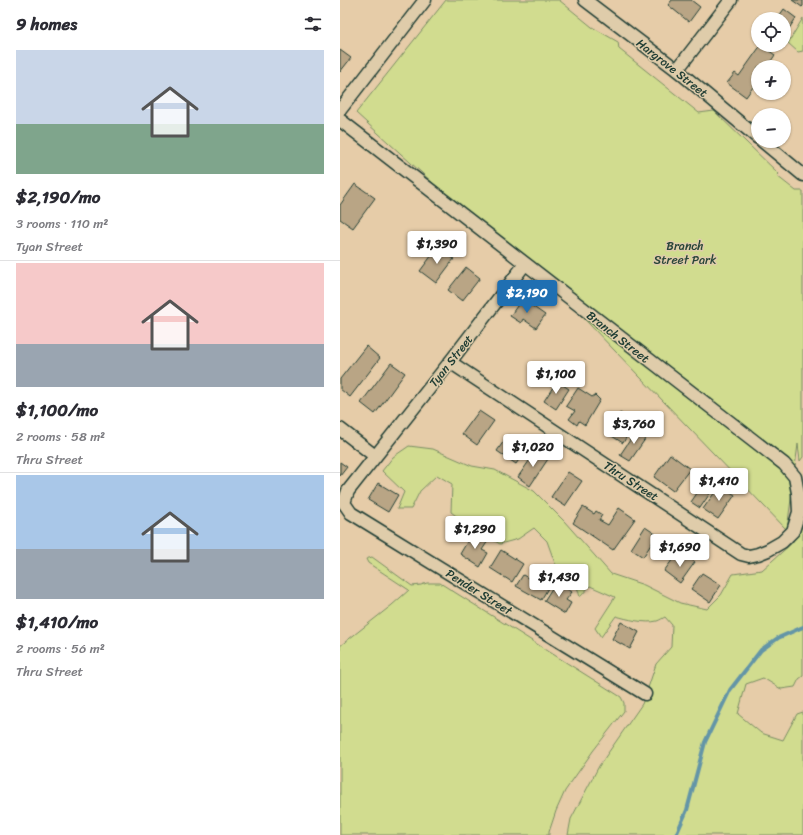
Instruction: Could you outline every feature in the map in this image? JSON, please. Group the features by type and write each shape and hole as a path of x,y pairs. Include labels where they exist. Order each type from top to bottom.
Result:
{"street":[{"path":"340,110 426,0"},
{"name":"Hargrove Street","path":"585,0 677,70 751,132"},
{"path":"677,70 731,0"},
{"name":"Branch Street","path":"340,120 784,464 795,477 798,493 799,512 793,531"},
{"path":"770,148 803,175"},
{"name":"Tyan Street","path":"375,456 450,362 525,264"},
{"name":"Thru Street","path":"450,362 741,554 749,556 768,550 782,542 793,531"},
{"path":"340,430 375,456"},
{"name":"Pender Street","path":"375,456 348,491 344,503 350,513 645,694"}],"green space":[{"name":"Branch Street Park","path":"446,0 559,0 592,27 618,42 619,49 699,113 714,111 779,174 777,176 796,191 803,191 803,457 800,461 798,444 787,530 517,249 478,224 356,113"},
{"path":"803,18 803,51 798,52 791,46 791,38"},
{"path":"409,446 433,449 472,466 495,470 534,491 564,521 611,574 644,585 680,603 707,609 721,595 733,574 762,570 792,543 803,525 803,676 799,679 795,687 781,689 763,678 746,684 738,714 761,733 783,740 797,714 803,712 803,835 568,835 571,819 599,766 642,704 656,664 671,647 672,625 665,617 657,621 642,622 616,616 601,637 595,628 615,597 590,586 580,597 576,583 557,569 547,541 534,528 518,539 500,544 472,528 451,512 452,484 437,475 420,491 411,509 397,509 404,492 382,471 393,457"},
{"path":"372,557 412,586 427,583 440,583 621,697 624,703 624,711 593,751 565,791 556,811 549,835 340,835 340,646 409,590 368,563 366,559"}],"building":[{"path":"672,0 691,0 700,7 689,22 668,5"},
{"path":"792,0 803,0 803,6 802,7"},
{"path":"791,14 796,18 791,26"},
{"path":"340,50 351,58 340,72"},
{"path":"756,52 771,52 775,55 772,60 751,60 751,90 746,97 727,83 735,73 739,76"},
{"path":"355,184 375,198 353,228 340,219 340,205"},
{"path":"438,247 454,259 436,283 420,271"},
{"path":"466,267 480,278 462,301 448,290"},
{"path":"522,299 545,315 536,328 523,319 521,323 510,316"},
{"path":"366,346 380,358 350,397 340,389 340,379"},
{"path":"391,363 405,373 375,414 361,403"},
{"path":"557,381 569,389 556,409 544,401"},
{"path":"578,388 592,397 595,395 600,400 585,425 579,421 577,425 569,419 575,411 566,406"},
{"path":"479,411 494,421 477,445 462,434"},
{"path":"620,413 635,422 623,443 607,433"},
{"path":"638,428 648,435 630,461 620,455"},
{"path":"508,435 527,448 516,464 497,451"},
{"path":"536,451 548,459 530,486 518,477"},
{"path":"670,454 690,469 673,491 654,477"},
{"path":"340,462 347,467 340,476"},
{"path":"568,472 582,481 565,506 551,497"},
{"path":"706,480 715,486 700,508 691,502"},
{"path":"378,483 398,495 388,512 368,500"},
{"path":"720,485 735,495 718,519 703,509"},
{"path":"583,507 594,514 596,511 602,515 599,520 608,525 619,508 635,519 613,550 573,523"},
{"path":"645,527 657,535 643,557 631,549"},
{"path":"473,532 488,541 482,550 488,553 480,567 460,554"},
{"path":"501,550 523,564 512,582 490,568"},
{"path":"685,554 695,562 680,583 664,571 676,555 682,559"},
{"path":"540,570 554,578 541,600 516,586 523,575 533,581"},
{"path":"702,573 721,585 710,602 691,589"},
{"path":"556,582 572,592 566,600 571,603 565,614 544,601"},
{"path":"621,622 639,632 630,649 612,639"}],"waterway":[{"path":"676,835 687,810 705,742 730,690 761,650 778,638 803,627"}]}
